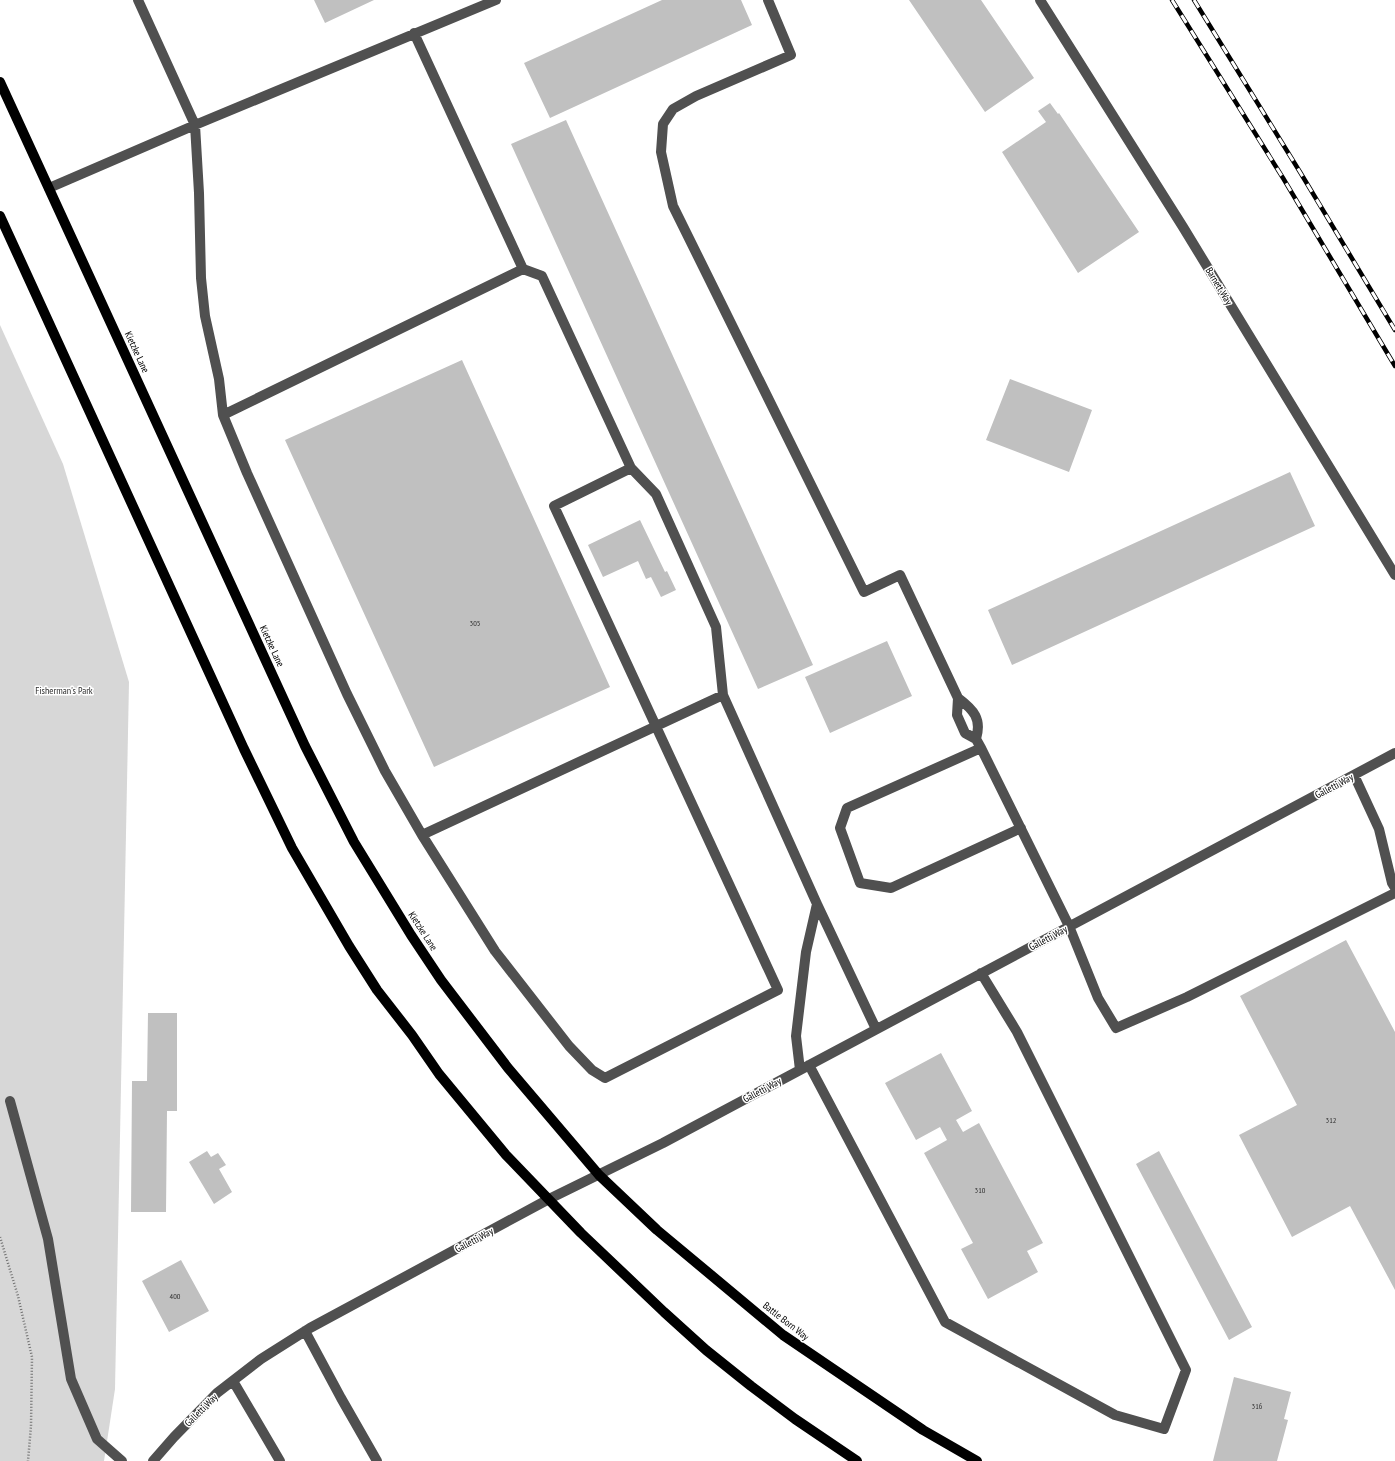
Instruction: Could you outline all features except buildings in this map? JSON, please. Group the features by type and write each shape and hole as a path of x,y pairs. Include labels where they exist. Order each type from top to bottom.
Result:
{"main road":[{"name":"Kietzke Lane","path":"0,82 305,746 354,842 411,935 441,980 508,1068 599,1175"},
{"path":"0,216 244,749 292,848 349,946 377,990 412,1035 439,1074 506,1155 622,1273 706,1350 789,1414 857,1461"},
{"name":"Battle Born Way","path":"599,1175 657,1230 783,1335 917,1426 977,1461"}],"street":[{"path":"138,0 195,125 202,286 205,316 219,379 223,415 247,473 347,694 385,771 422,835 495,951 569,1046 592,1070 605,1078 778,990 554,506 631,468"},
{"path":"49,188 195,125 496,0"},
{"path":"768,0 792,55 696,96 673,109 663,124 661,152 673,206 864,592 900,575 958,698 972,709 980,728 976,739"},
{"name":"Barnett Way","path":"1040,0 1183,227 1395,575"},
{"path":"414,34 524,269 542,276 631,468 656,494 716,627 723,695 817,904 876,1029"},
{"path":"223,415 524,269"},
{"path":"422,835 723,695"},
{"path":"958,698 957,715 965,733 976,739 981,748 1070,926 1098,998 1116,1028 1188,997 1395,893"},
{"path":"981,748 846,808 840,828 860,883 891,888 1021,828"},
{"name":"Galletti Way","path":"153,1461 217,1393 261,1359 305,1331 549,1199 663,1143 1395,753"},
{"path":"1354,775 1379,829 1392,883 1395,888"},
{"path":"817,904 806,952 796,1036 805,1067 945,1322 1115,1415 1164,1429 1186,1370 1017,1032 981,973"},
{"path":"10,1101 48,1239 71,1379 97,1439 122,1461"},
{"path":"305,1331 344,1405 377,1461"},
{"path":"233,1381 280,1461"}],"path":[{"path":"0,1237 18,1296 32,1357 31,1426 28,1461"}],"green space":[{"name":"Fisherman's Park","path":"0,325 63,464 129,682 115,1389 104,1461 0,1461"}],"railway":[{"path":"1172,0 1283,178 1395,366"},
{"path":"1194,0 1395,330"}]}
